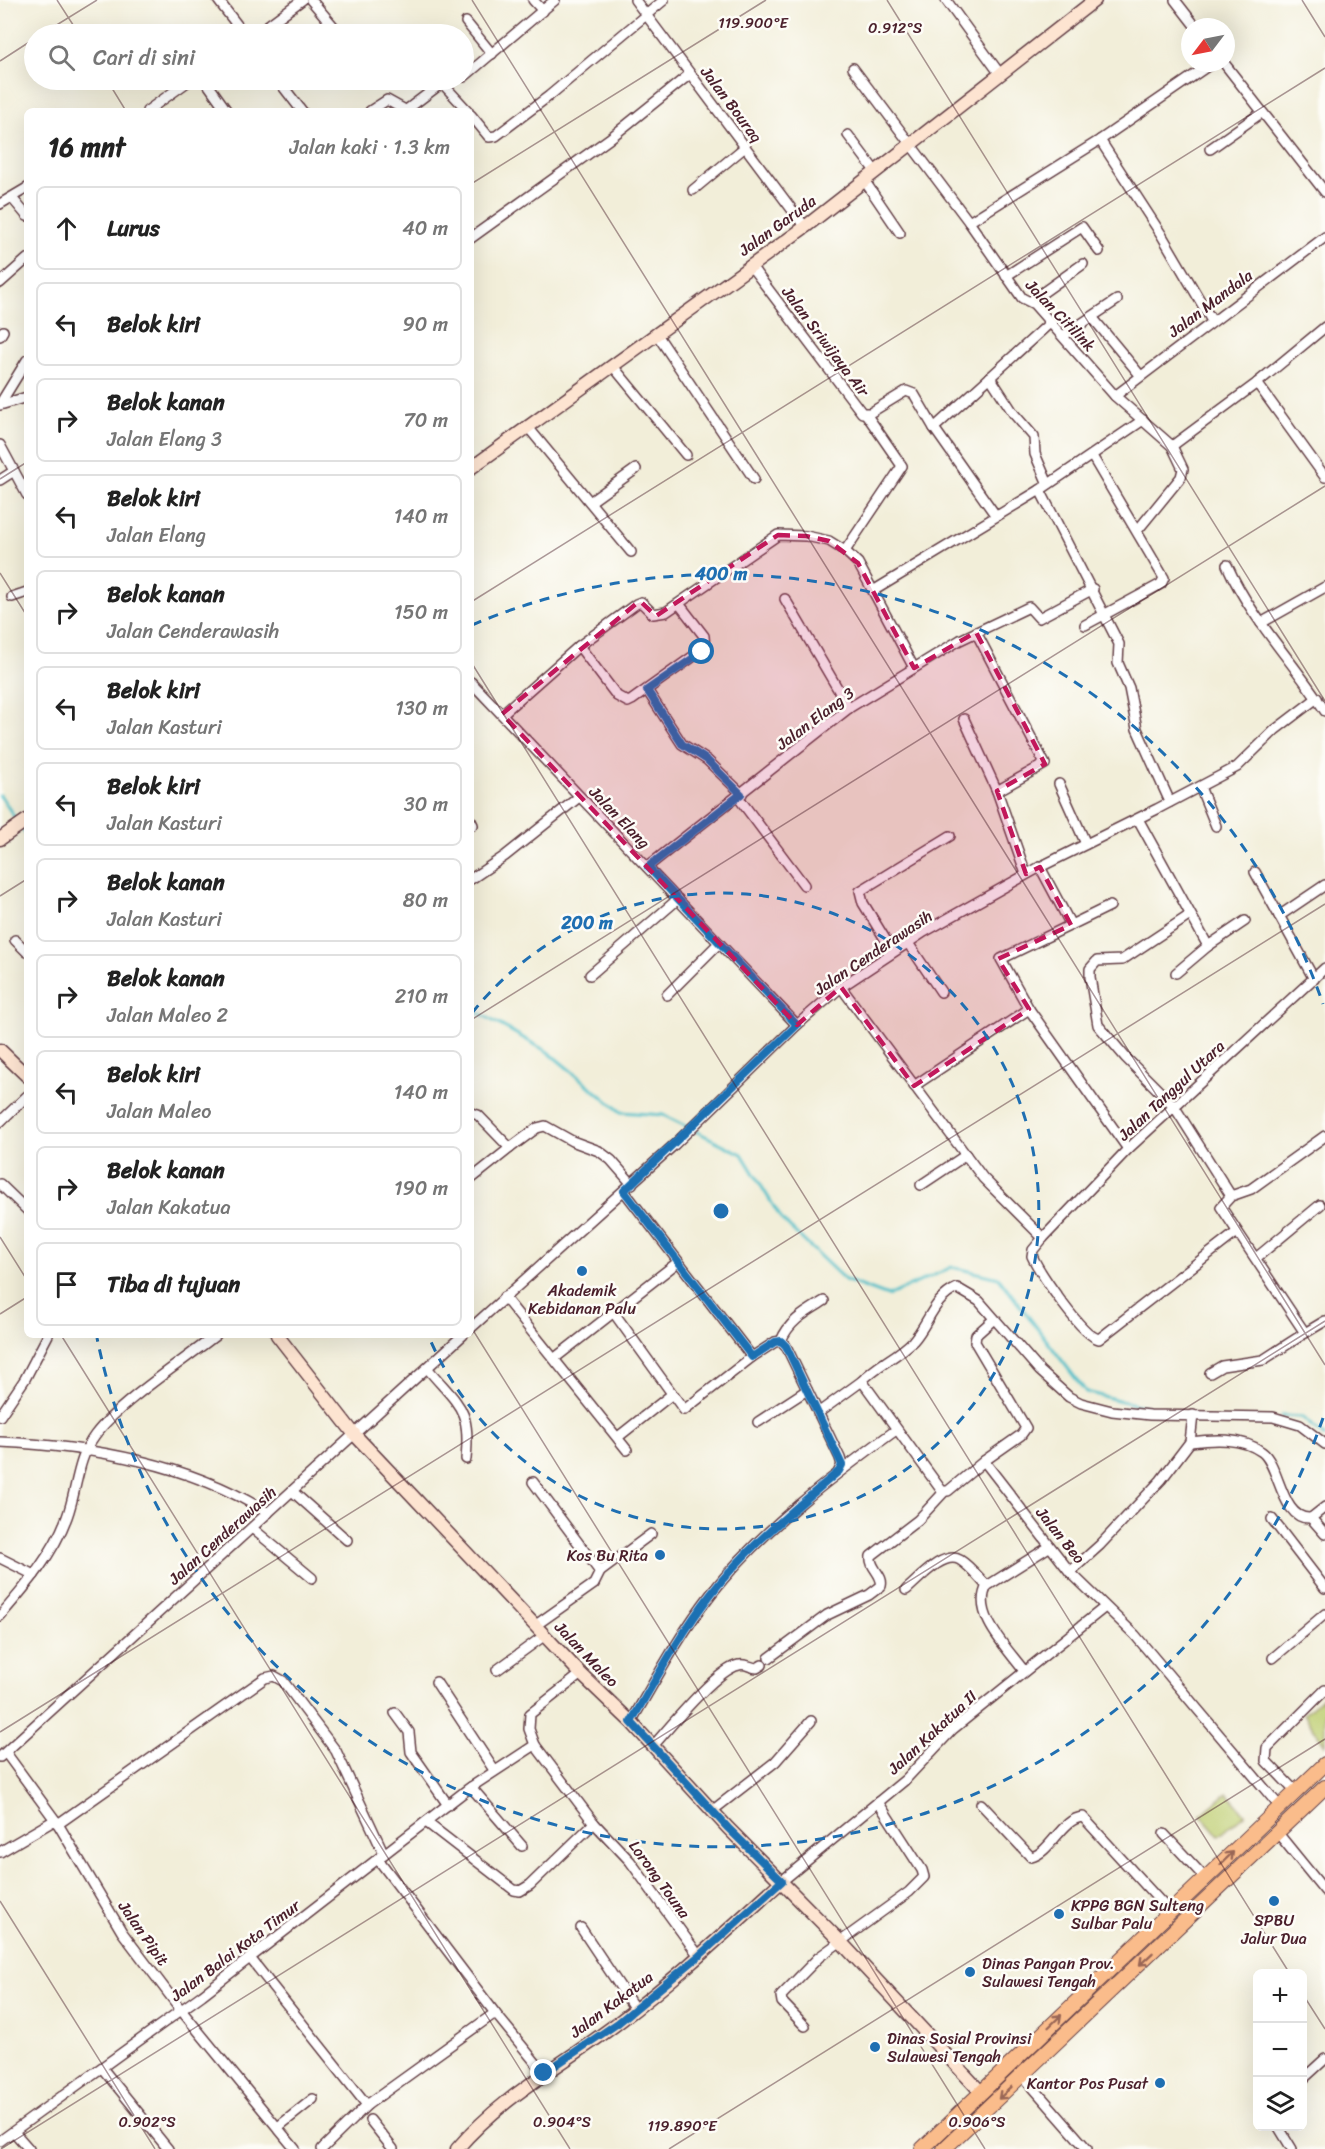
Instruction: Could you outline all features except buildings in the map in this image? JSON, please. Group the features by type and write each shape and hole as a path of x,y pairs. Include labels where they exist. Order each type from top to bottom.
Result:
{"main road":[{"path":"922,2149 1325,1764"},
{"path":"944,2149 1325,1787"}],"street":[{"path":"218,0 236,24"},
{"path":"270,24 302,0"},
{"path":"311,0 331,24"},
{"path":"533,0 543,11"},
{"path":"474,68 555,0"},
{"name":"Jalan Bouraq","path":"635,0 805,227"},
{"path":"474,119 489,137 496,136 549,96 664,0"},
{"path":"946,0 1000,74"},
{"name":"Jalan Garuda","path":"474,466 805,227 1095,0"},
{"path":"1175,0 1189,18"},
{"path":"474,32 492,54"},
{"name":"Jalan Citilink","path":"853,68 911,143 1022,298 1031,302 1051,322 1115,396 1172,446 1181,466 1181,477 1174,489 1137,531"},
{"path":"969,222 1100,140 1199,72"},
{"path":"1231,72 1325,192"},
{"path":"474,236 609,138 690,74"},
{"path":"155,108 178,90"},
{"path":"212,90 225,108"},
{"path":"286,90 300,108"},
{"path":"409,108 433,90"},
{"path":"451,90 466,108"},
{"path":"375,108 387,100 400,108"},
{"path":"1210,149 1261,113"},
{"path":"848,135 875,171"},
{"path":"1100,140 1161,234 1212,321"},
{"path":"693,190 745,147"},
{"path":"864,180 900,233"},
{"path":"0,204 24,190"},
{"path":"12,198 24,212"},
{"path":"1006,276 1082,227 1100,251"},
{"name":"Jalan Mandala","path":"1115,396 1325,237"},
{"path":"0,283 24,262"},
{"path":"1031,302 1083,264"},
{"name":"Jalan Sriwijaya Air","path":"750,265 862,413 866,414 906,391 914,394 934,428 996,516"},
{"path":"1063,336 1117,300"},
{"path":"1092,317 1140,375"},
{"path":"934,428 1051,322"},
{"path":"1172,446 1257,383 1325,327"},
{"path":"656,333 754,479"},
{"path":"0,404 24,365"},
{"path":"612,365 686,455"},
{"path":"990,377 1014,414 1034,437 1035,454 1044,487 1119,644 1119,663 1129,688 1137,729 1170,802"},
{"path":"1257,383 1325,477"},
{"path":"0,404 24,398"},
{"path":"845,550 902,466 866,414"},
{"path":"873,591 1044,487 1143,420"},
{"path":"527,426 632,552"},
{"path":"0,445 24,489"},
{"path":"1085,626 1163,581 1163,573 1092,456"},
{"path":"590,502 636,469"},
{"path":"0,480 14,471"},
{"path":"502,714 579,646 639,602 660,615 680,605 778,535 806,536 829,541 845,550 858,563 914,668"},
{"path":"1227,565 1236,585 1261,623 1325,711"},
{"path":"1261,623 1325,587"},
{"name":"Jalan Elang 3","path":"648,867 849,708 976,632 1014,613 1029,607 1039,618 1093,590"},
{"path":"12,597 24,593"},
{"path":"785,599 849,708"},
{"path":"579,646 621,699 628,702 702,652 707,644 704,636 680,605"},
{"path":"976,632 1045,764 997,791"},
{"name":"Jalan Elang","path":"474,685 797,1025"},
{"path":"647,690 682,744 707,760 740,796 804,885"},
{"path":"474,696 480,691"},
{"name":"Jalan Cenderawasih","path":"474,1325 674,1145 797,1025 841,987 893,952 1026,874 1237,767 1275,730 1317,698"},
{"path":"964,719 997,791 1026,874"},
{"path":"1059,784 1086,844"},
{"path":"1200,787 1216,826"},
{"path":"474,877 505,856 579,797"},
{"path":"1138,819 1208,946"},
{"path":"3,837 24,822"},
{"path":"893,952 863,903 860,891 950,836"},
{"path":"1040,867 1071,925"},
{"path":"1254,872 1314,979"},
{"path":"1279,916 1325,885"},
{"path":"590,975 678,899"},
{"path":"1110,906 1001,959 1029,1009 1126,1146"},
{"path":"1190,915 1122,960 1103,959 1090,969 1098,1025 1121,1053 1174,1106 1231,1196"},
{"path":"1176,973 1208,946 1245,921"},
{"path":"15,940 24,949"},
{"path":"667,995 719,943"},
{"path":"908,943 941,992"},
{"name":"Jalan Tanggul Utara","path":"1039,1233 1126,1146 1174,1106 1325,968"},
{"path":"841,987 983,1178 1039,1233 1033,1250 1034,1261 1090,1335 1099,1339 1237,1232"},
{"path":"914,1086 1029,1009"},
{"path":"0,1050 24,1068"},
{"path":"0,1122 24,1099"},
{"path":"474,1113 478,1114 510,1148"},
{"path":"474,1177 537,1128 545,1126 572,1141 599,1151 611,1160 678,1262 752,1357"},
{"path":"1305,1333 1221,1207 1231,1196 1251,1189 1325,1136"},
{"path":"921,1185 966,1155"},
{"path":"0,1184 24,1207"},
{"path":"1256,1257 1320,1205"},
{"path":"555,1358 678,1262"},
{"path":"818,1413 908,1345 922,1329 933,1307 950,1291 957,1288 979,1301 1040,1371 1069,1396 1081,1403 1112,1411 1150,1415 1288,1420 1311,1431 1325,1444"},
{"path":"504,1297 627,1449"},
{"path":"781,1341 785,1330 795,1320 824,1301"},
{"path":"614,1313 670,1395 681,1409 686,1410 752,1357 775,1342 781,1341"},
{"path":"652,1746 696,1697 731,1668 738,1665 758,1668 827,1615 869,1595 881,1586 882,1580 871,1563 871,1556 918,1520 944,1492 1023,1433 1026,1428 975,1342 976,1335 994,1319"},
{"path":"1210,1373 1222,1366 1263,1360 1325,1321"},
{"path":"0,1416 25,1379 46,1338"},
{"path":"0,1616 34,1575 63,1525 86,1450 95,1434 212,1338"},
{"name":"Jalan Maleo","path":"279,1338 356,1435 581,1674 631,1722 712,1811 840,1941 981,2092"},
{"name":"Jalan Cenderawasih","path":"3,1755 461,1338"},
{"path":"781,1341 786,1346 840,1458 842,1465 839,1471"},
{"path":"428,1369 462,1410 467,1421 466,1459"},
{"path":"862,1381 944,1492"},
{"path":"758,1422 807,1390"},
{"path":"618,1437 670,1395"},
{"path":"1070,1572 1100,1545 1161,1480 1190,1442 1192,1415"},
{"path":"631,1722 679,1640 721,1581 758,1542 839,1471 896,1430"},
{"path":"1190,1442 1227,1440 1255,1447 1264,1453 1274,1466 1275,1478 1294,1511 1300,1517 1311,1518 1325,1534"},
{"path":"0,1442 44,1444 86,1450 171,1469 203,1479 240,1495 268,1513"},
{"name":"Jalan Beo","path":"984,1461 1070,1572 1135,1635 1280,1807"},
{"path":"533,1482 600,1572"},
{"path":"292,1491 347,1540"},
{"path":"1311,1518 1325,1506"},
{"path":"1272,1519 1325,1588"},
{"path":"252,1528 312,1578"},
{"path":"536,1625 594,1584 600,1572 651,1534"},
{"path":"1024,1671 988,1620 983,1600 987,1586 1049,1547"},
{"path":"906,1590 941,1562 952,1557 960,1559 987,1586"},
{"path":"0,1558 34,1575"},
{"name":"Jalan Kakatua II","path":"782,1881 921,1764 953,1729 1105,1607"},
{"path":"1273,1658 1325,1614"},
{"path":"497,1670 545,1635"},
{"path":"535,1745 529,1730 530,1714 581,1674"},
{"path":"0,1852 56,1822 265,1678 274,1676 283,1681 332,1744 381,1857 495,2013 544,2073"},
{"path":"436,1682 494,1770"},
{"path":"1296,1792 1266,1761 1265,1755 1267,1748 1325,1690"},
{"path":"395,1713 409,1732 411,1752 448,1805"},
{"path":"712,1811 775,1761 811,1721"},
{"name":"Jalan Balai Kota Timur","path":"0,2141 181,2010 471,1787 535,1745"},
{"name":"Lorong Touna","path":"535,1745 594,1823 630,1861 699,1956"},
{"name":"Jalan Pipit","path":"3,1755 56,1822 122,1932 181,2010 295,2149"},
{"path":"471,1787 522,1846"},
{"path":"805,2026 782,2002 781,1995 814,1962 909,1892 924,1877 922,1870 878,1802"},
{"path":"981,1804 1031,1857 1040,1853 1075,1820 1083,1817 1170,1912"},
{"path":"426,1822 514,1890 519,1891 530,1885 594,1823"},
{"path":"1277,1832 1325,1891"},
{"path":"1164,1833 1206,1879"},
{"name":"Jalan Kakatua","path":"457,2149 490,2114 635,2009 699,1956 782,1881"},
{"path":"581,1928 635,2009"},
{"path":"250,1958 367,2105"},
{"path":"322,2149 367,2105 495,2013"},
{"path":"1305,2077 1325,2059"},
{"path":"102,2068 168,2149"},
{"path":"1023,2076 1087,2149"},
{"path":"278,2127 313,2099"},
{"path":"370,2120 393,2149"},
{"path":"1281,2131 1292,2149"},
{"path":"14,2132 29,2149"}],"highlighted area":[{"path":"778,535 806,536 829,541 858,563 914,668 976,632 1045,764 997,791 1026,874 1040,867 1071,925 998,959 1029,1009 914,1086 841,987 797,1025 502,714 636,604 641,602 656,616"}],"green space":[{"path":"1325,1695 1325,1745 1304,1714"},
{"path":"1227,1793 1245,1814 1219,1836 1201,1815"}],"waterway":[{"path":"0,795 17,821"},
{"path":"21,827 24,832"},
{"path":"474,1013 479,1013 548,1052 621,1112 663,1115 742,1154 782,1220 845,1280 888,1296 952,1267 999,1278 1086,1392 1162,1411"},
{"path":"1282,1416 1302,1417 1325,1437"}],"place":[{"name":"Akademik Kebidanan Palu","path":"582,1271"},
{"name":"Kos Bu Rita","path":"660,1555"},
{"name":"SPBU Jalur Dua","path":"1274,1901"},
{"name":"KPPG BGN Sulteng Sulbar Palu","path":"1059,1914"},
{"name":"Dinas Pangan Prov. Sulawesi Tengah","path":"970,1972"},
{"name":"Dinas Sosial Provinsi Sulawesi Tengah","path":"875,2047"},
{"name":"Kantor Pos Pusat","path":"1160,2083"}],"route":[{"path":"544,2073 618,2023 699,1956 782,1881 728,1828 631,1722 679,1640 721,1581 758,1542 839,1471 842,1465 786,1346 781,1341 775,1342 752,1357 624,1191 797,1025 648,867 741,794 726,776 682,744 647,690 702,652"}]}
